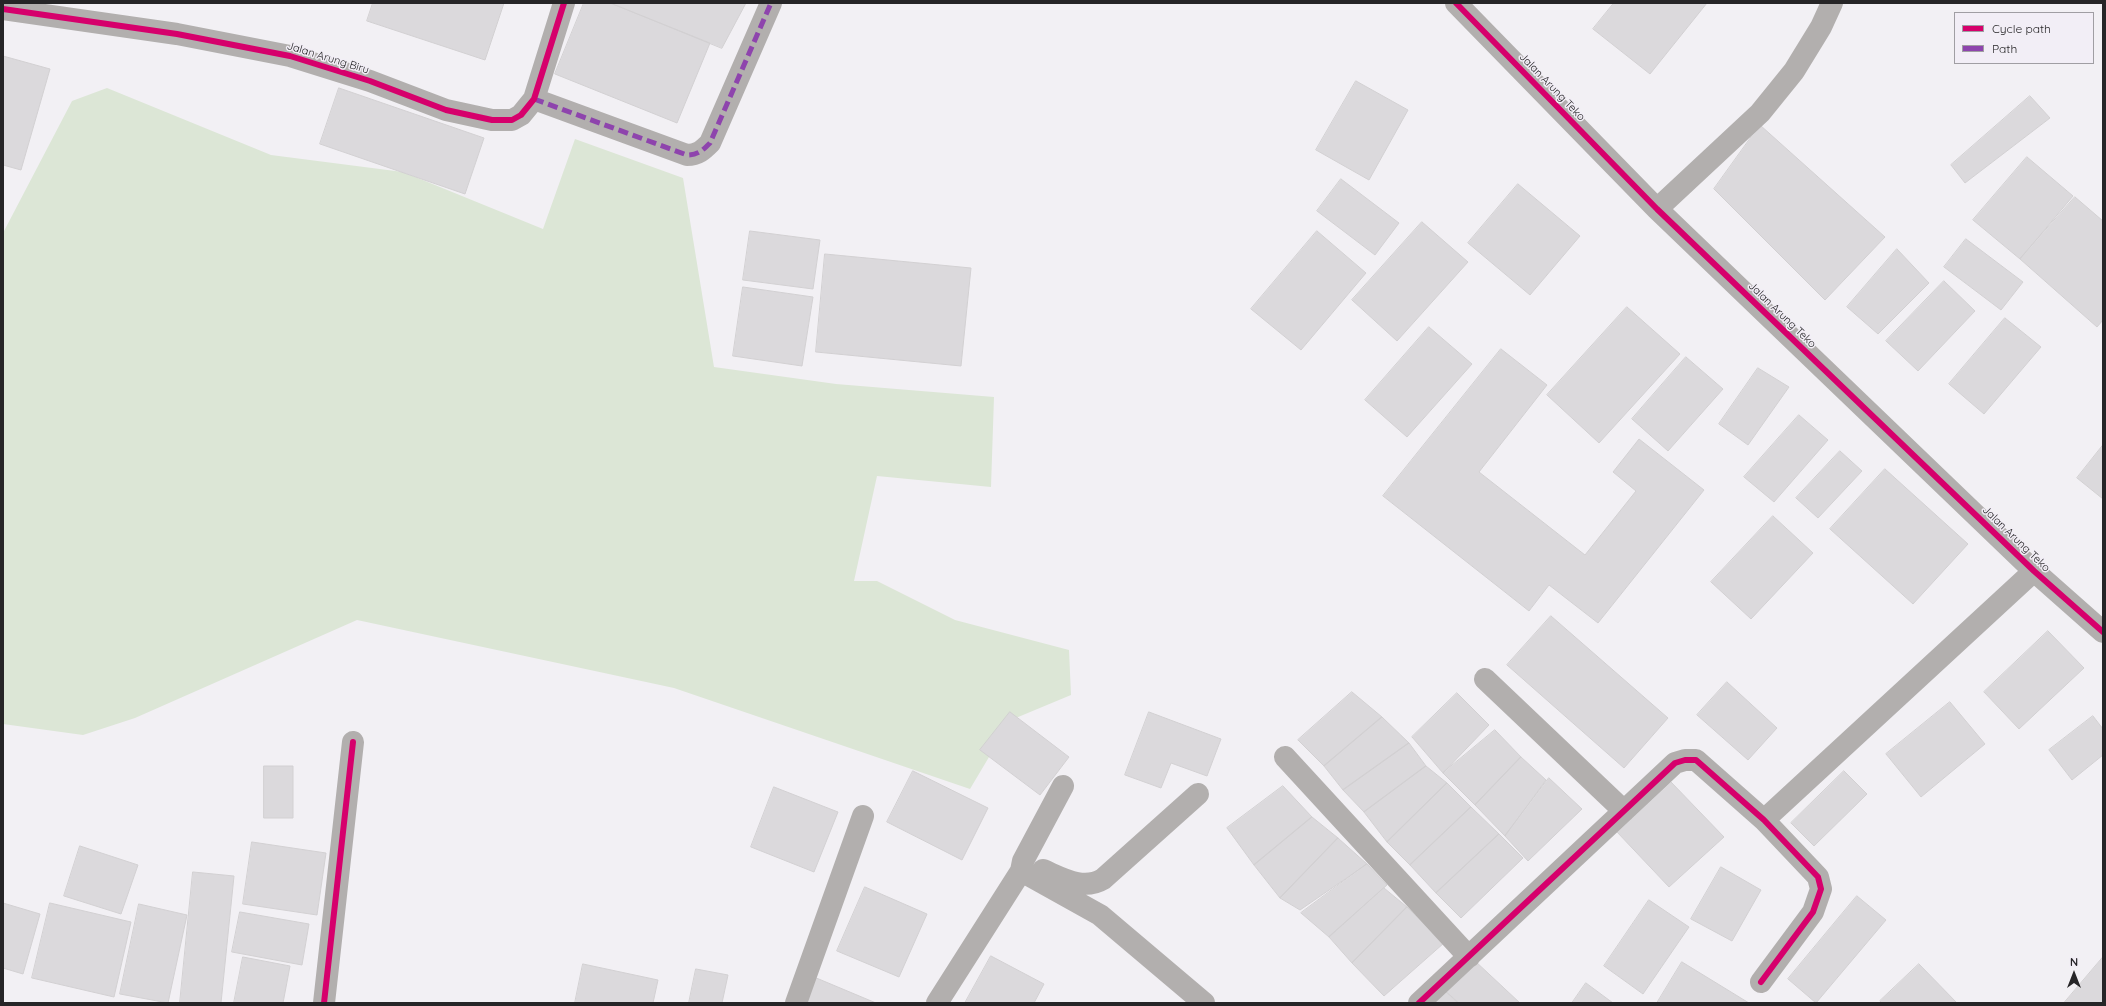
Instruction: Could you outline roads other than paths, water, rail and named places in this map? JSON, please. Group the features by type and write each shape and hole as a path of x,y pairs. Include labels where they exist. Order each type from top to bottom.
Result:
{"street":[{"name":"Jalan Arung Biru","path":"3,9 177,34 290,56 370,81 446,110 492,120 512,120 521,115 534,99 564,3"},
{"path":"534,99 687,155 695,155 710,143 771,3"},
{"name":"Jalan Arung Teko","path":"1456,3 1657,209 2034,570 2103,632"},
{"path":"1657,209 1760,113 1794,71 1821,27 1832,3"},
{"path":"1764,820 2034,570"},
{"path":"1485,679 1624,811"},
{"path":"324,1003 353,742"},
{"path":"1285,757 1469,957"},
{"path":"1419,1003 1676,763 1685,760 1696,760 1764,820 1818,877 1821,888 1813,912 1761,982"},
{"path":"937,1003 1022,866 1063,786"},
{"path":"1022,866 1077,884 1094,884 1103,879 1198,794"},
{"path":"796,1003 863,816"},
{"path":"1022,866 1100,915 1204,1003"}]}
